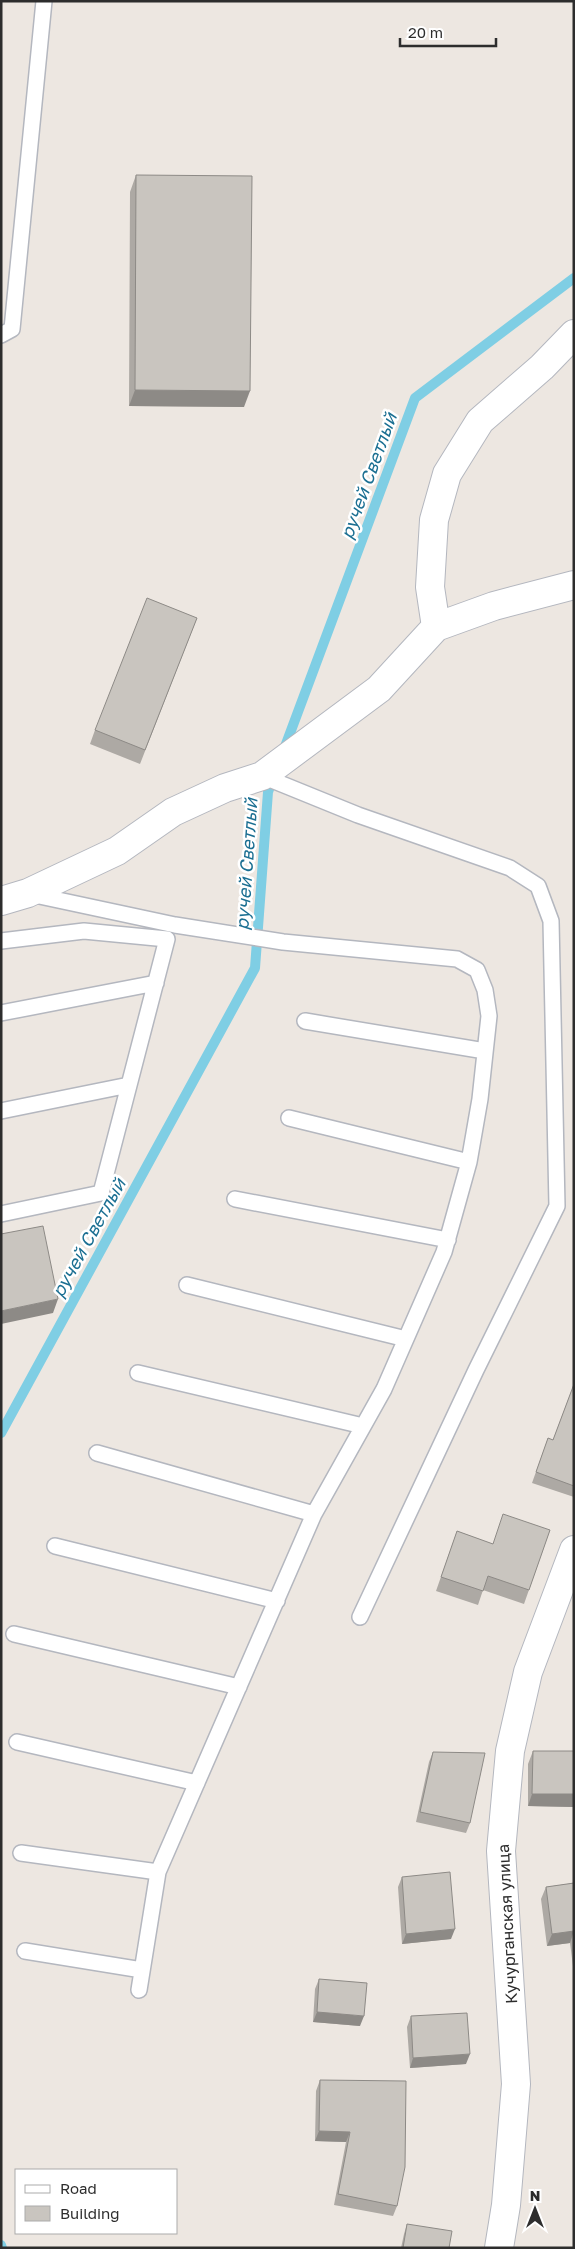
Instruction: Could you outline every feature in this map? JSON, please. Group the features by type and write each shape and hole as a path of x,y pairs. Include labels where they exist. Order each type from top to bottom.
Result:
{"street":[{"path":"436,626 430,587 434,520 447,474 480,421 542,366 574,334"},
{"path":"1,901 28,894 117,851 173,812 224,788 263,775 379,689 436,626 494,606 574,585"},
{"name":"Кучурганская улица","path":"499,2248 506,2205 516,2084 502,1852 510,1751 528,1672 574,1550"}],"lane":[{"path":"1,335 12,329 44,1"},
{"path":"263,775 358,815 510,868 538,886 552,921 557,1206 476,1370 360,1617"},
{"path":"28,894 174,925 283,942 457,959 477,970 485,990 489,1016 470,1162 448,1240 384,1389 314,1514 158,1872 139,1990"},
{"path":"1,942 84,931 167,938 101,1193 1,1214"},
{"path":"1,1013 156,983"},
{"path":"306,1021 485,1050"},
{"path":"1,1111 129,1085"},
{"path":"289,1118 470,1162"},
{"path":"235,1198 448,1240"},
{"path":"187,1285 406,1339"},
{"path":"138,1373 363,1426"},
{"path":"96,1453 314,1514"},
{"path":"55,1546 277,1601"},
{"path":"14,1634 239,1687"},
{"path":"17,1742 197,1783"},
{"path":"21,1852 158,1872"},
{"path":"25,1951 142,1970"}],"building":[{"path":"136,175 252,176 250,391 135,390"},
{"path":"147,598 197,618 145,750 95,730"},
{"path":"43,1226 58,1299 1,1311 1,1234"},
{"path":"574,1384 574,1486 536,1472 548,1438 553,1440"},
{"path":"503,1514 550,1530 529,1590 488,1576 483,1591 441,1577 457,1531 493,1544"},
{"path":"533,1751 574,1751 574,1794 532,1794"},
{"path":"433,1752 485,1753 470,1823 420,1812"},
{"path":"450,1872 455,1929 406,1934 402,1877"},
{"path":"574,1883 574,1931 552,1934 546,1887"},
{"path":"319,1979 367,1983 364,2016 317,2012"},
{"path":"467,2013 470,2054 413,2058 411,2016"},
{"path":"320,2080 406,2081 405,2167 397,2206 338,2194 350,2132 319,2131"},
{"path":"407,2224 452,2231 449,2248 403,2248"}],"waterway":[{"name":"ручей Светлый","path":"283,752 415,398 574,278"},
{"name":"ручей Светлый","path":"1,1433 255,968 268,792 274,775"}]}
